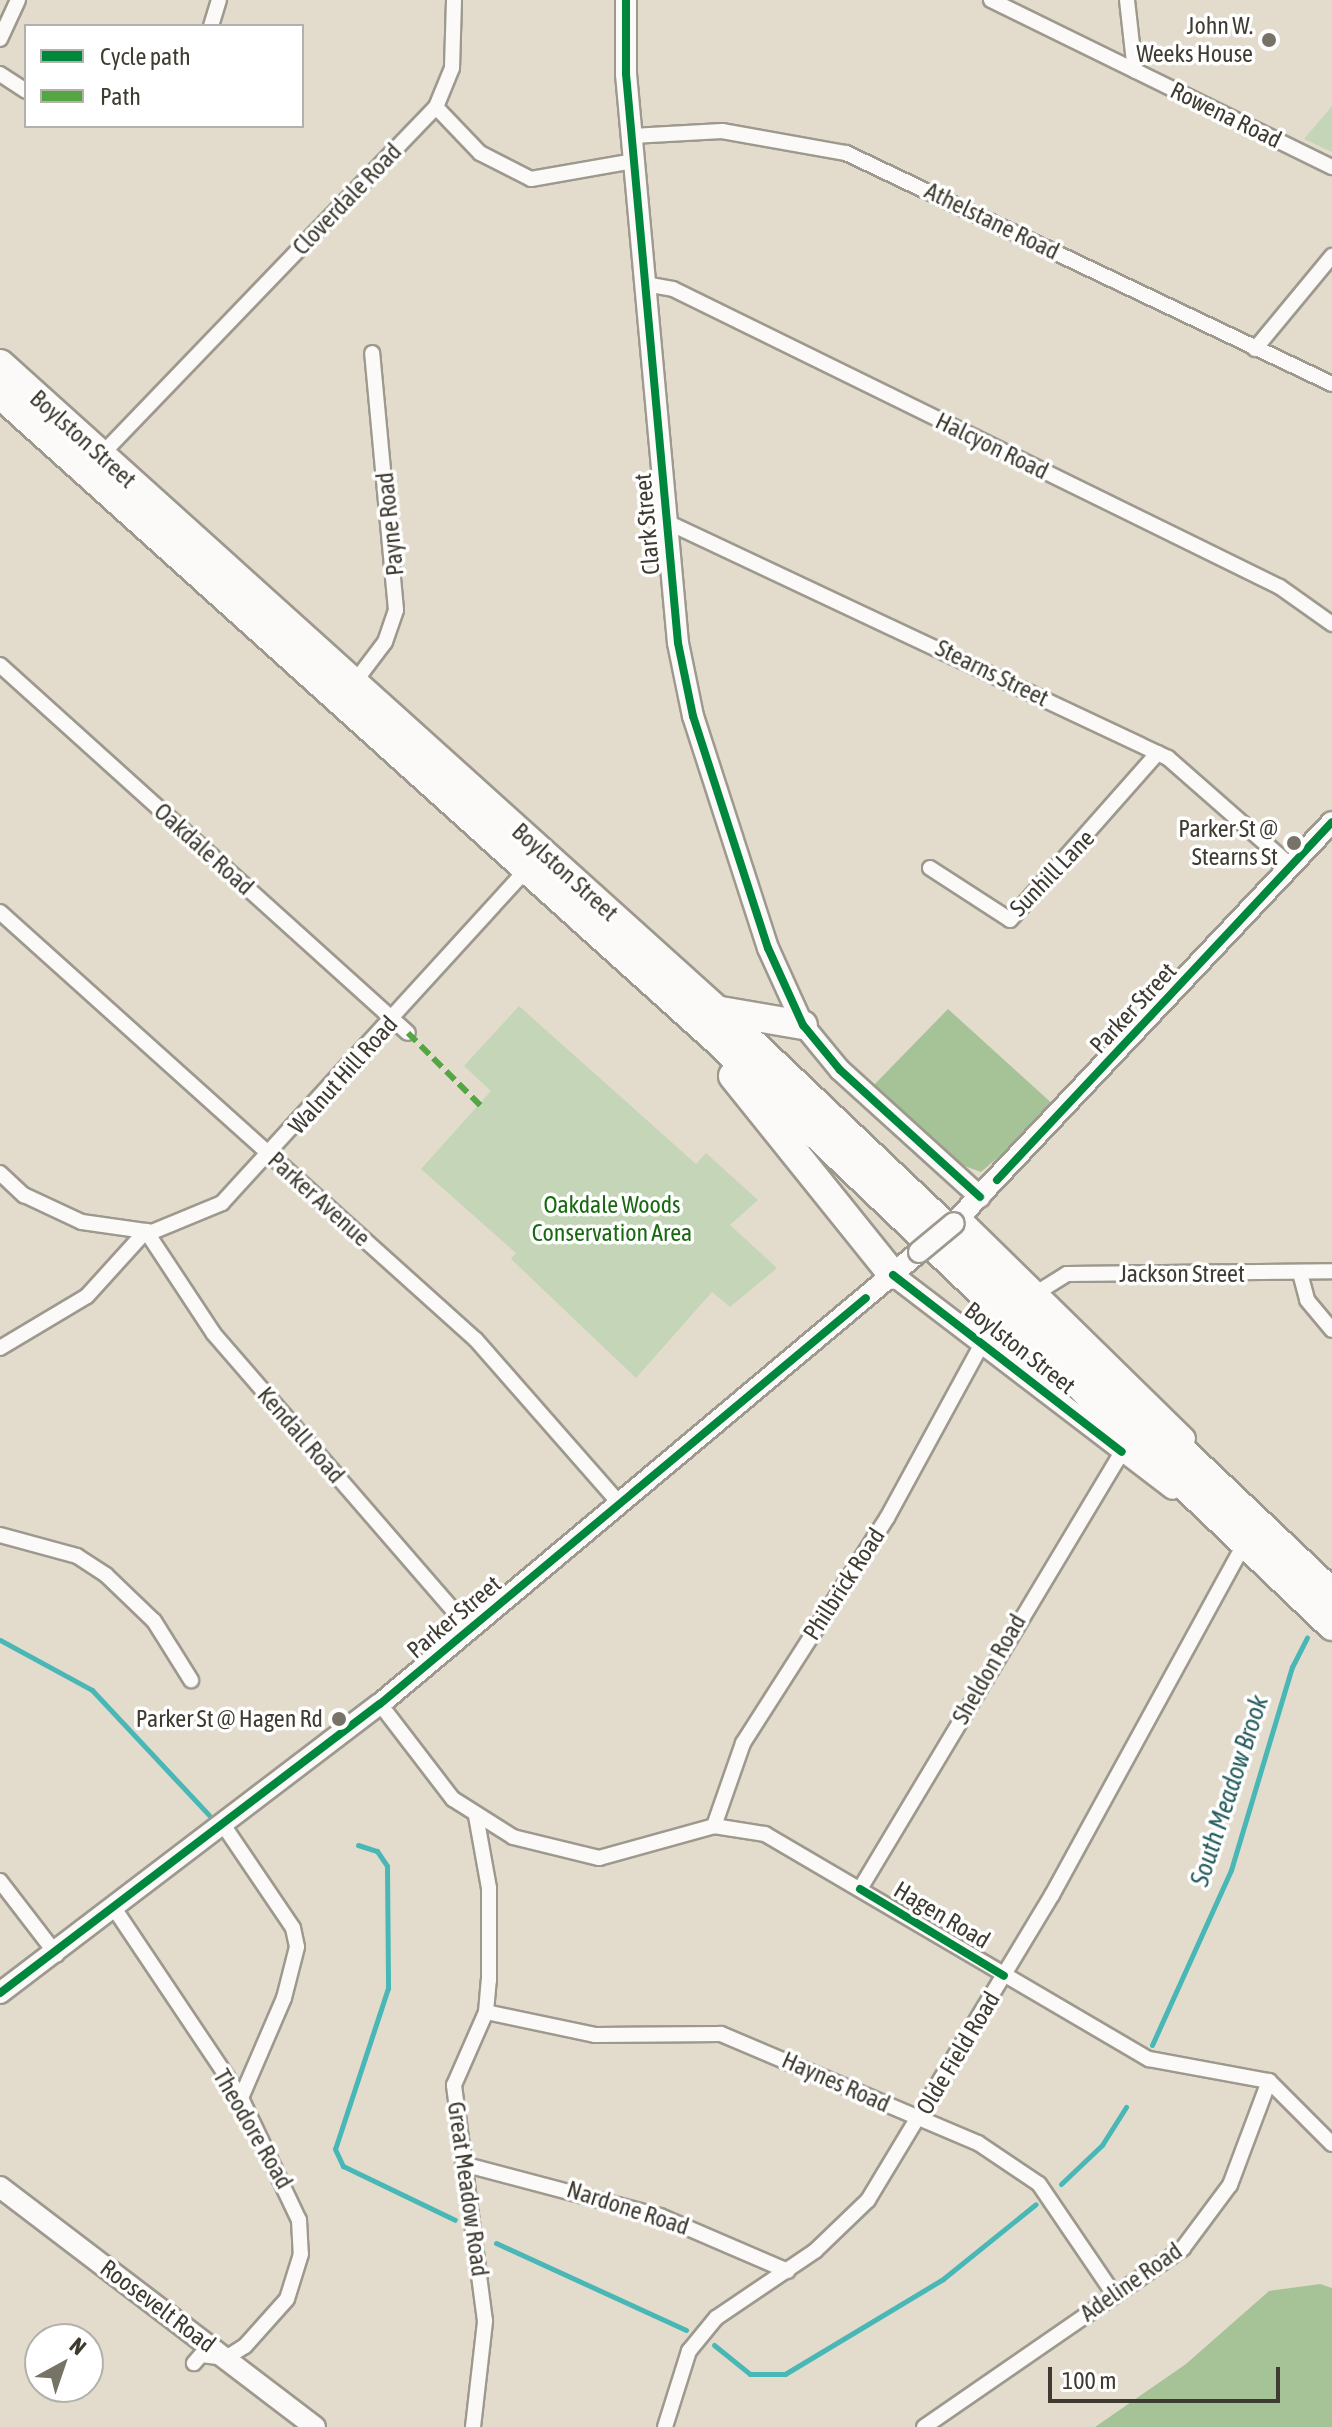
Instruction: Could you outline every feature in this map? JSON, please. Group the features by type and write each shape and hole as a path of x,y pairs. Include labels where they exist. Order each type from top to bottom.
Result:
{"highway":[{"name":"Boylston Street","path":"0,364 716,1010 1252,1533 1332,1626"},
{"name":"Boylston Street","path":"0,394 676,1003 1252,1533 1279,1542 1332,1593"},
{"path":"676,1003 893,1275"},
{"path":"716,1010 803,1025"}],"main road":[{"name":"Clark Street","path":"626,0 632,136 645,284 667,522 691,707 768,948 803,1025"},
{"name":"Parker Street","path":"0,1993 116,1911 380,1704 957,1220 1332,822"},
{"path":"803,1025 840,1070 980,1197"},
{"name":"Boylston Street","path":"957,1220 1124,1372 1252,1533"},
{"name":"Boylston Street","path":"893,1275 1122,1452 1252,1533"},
{"name":"Roosevelt Road","path":"0,2187 315,2427"}],"street":[{"path":"0,39 18,0"},
{"path":"212,24 219,0"},
{"path":"454,0 452,68 436,107 480,153 531,179 634,161"},
{"name":"Rowena Road","path":"991,0 1332,167"},
{"path":"1127,0 1135,71"},
{"path":"0,74 24,90"},
{"name":"Cloverdale Road","path":"101,455 436,107"},
{"name":"Athelstane Road","path":"632,136 731,131 846,153 1332,384"},
{"path":"1255,349 1332,256"},
{"name":"Halcyon Road","path":"645,284 673,289 1266,580 1332,624"},
{"name":"Payne Road","path":"354,683 385,642 396,610 372,353"},
{"name":"Stearns Street","path":"667,522 1158,753 1199,780 1291,866"},
{"name":"Oakdale Road","path":"0,665 408,1033"},
{"name":"Sunhill Lane","path":"930,868 1010,920 1158,753"},
{"name":"Walnut Hill Road","path":"146,1231 222,1203 270,1156 527,869"},
{"name":"Parker Avenue","path":"0,912 476,1340 620,1504"},
{"path":"0,1173 60,1214 146,1231"},
{"path":"0,1348 87,1296 146,1231"},
{"name":"Kendall Road","path":"146,1231 214,1334 470,1630"},
{"name":"Jackson Street","path":"1038,1292 1067,1274 1332,1271"},
{"path":"1300,1273 1307,1300 1332,1330"},
{"name":"Philbrick Road","path":"714,1826 743,1743 887,1518 982,1344"},
{"name":"Sheldon Road","path":"860,1889 1122,1452"},
{"name":"Olde Field Road","path":"665,2427 682,2368 704,2333 734,2302 788,2271 861,2208 1004,1976 1252,1533"},
{"path":"0,1535 77,1556 106,1575 154,1621 191,1680"},
{"path":"1279,1542 1332,1580"},
{"name":"Hagen Road","path":"380,1704 453,1799 513,1837 599,1858 714,1826 765,1834 1149,2059 1269,2081"},
{"name":"Great Meadow Road","path":"473,2427 485,2321 454,2085 486,2012 489,1888 476,1816"},
{"path":"224,1826 293,1928 297,1947 284,1998 241,2098"},
{"path":"0,1881 57,1955"},
{"name":"Theodore Road","path":"116,1911 241,2098 291,2192 301,2254 287,2299 226,2358"},
{"name":"Haynes Road","path":"486,2012 595,2035 721,2034 978,2143 1039,2184 1115,2296"},
{"path":"1269,2081 1332,2144"},
{"name":"Adeline Road","path":"924,2427 1183,2248 1218,2206 1269,2081"},
{"name":"Nardone Road","path":"463,2164 660,2216 788,2271"},
{"path":"194,2363 201,2355 226,2358"}],"green space":[{"path":"1332,106 1332,152 1304,139"},
{"name":"Oakdale Woods Conservation Area","path":"519,1006 696,1164 706,1153 758,1200 730,1225 777,1268 730,1307 712,1292 636,1378 511,1259 516,1253 421,1169 491,1091 464,1066"},
{"path":"948,1009 1056,1107 981,1172 959,1164 871,1088"},
{"path":"1320,2284 1332,2288 1332,2427 1095,2427 1186,2364 1269,2291"}],"waterway":[{"name":"South Meadow Brook","path":"1152,2045 1231,1870 1292,1667 1307,1638"},
{"name":"South Meadow Brook","path":"0,1640 92,1690 209,1815"},
{"name":"South Meadow Brook","path":"358,1845 377,1851 387,1866 388,1988 335,2149 343,2166 455,2220"},
{"name":"South Meadow Brook","path":"1061,2184 1102,2145 1126,2107"},
{"name":"South Meadow Brook","path":"714,2345 750,2374 785,2374 943,2279 1036,2204"},
{"name":"South Meadow Brook","path":"496,2243 686,2330"}],"marked path":[{"path":"408,1033 481,1106"}],"cycle path":[{"path":"626,0 626,74 678,643 693,716 768,948 803,1025 840,1070 980,1197"},
{"path":"997,1180 1332,822"},
{"path":"893,1275 1122,1452"},
{"path":"0,1993 380,1704 866,1298"},
{"path":"860,1889 1004,1976"}],"place":[{"name":"John W. Weeks House","path":"1269,40"},
{"name":"Parker St @ Stearns St","path":"1294,843"},
{"name":"Parker St @ Hagen Rd","path":"339,1719"}]}
